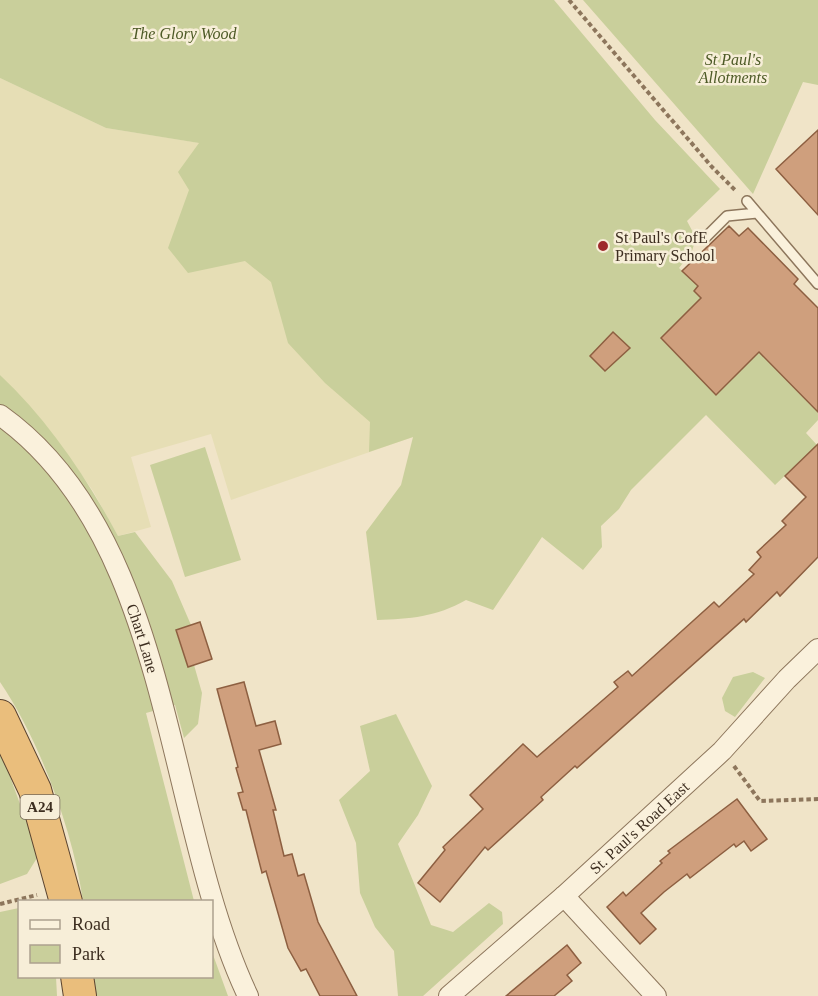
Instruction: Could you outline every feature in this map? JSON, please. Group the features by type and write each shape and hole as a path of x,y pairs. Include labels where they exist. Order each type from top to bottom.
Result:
{"highway":[{"name":"A24","path":"0,717 34,790 65,895"},
{"path":"77,978 80,996"}],"street":[{"name":"Chart Lane","path":"0,415 42,449 70,485 115,566 134,611 158,687 211,900"},
{"name":"St. Paul's Road East","path":"449,996 564,896 722,751 787,679 818,649"},
{"path":"564,896 656,996"},
{"name":"Chart Lane","path":"213,907 248,996"}],"lane":[{"path":"747,201 818,284"},
{"path":"704,239 727,216 757,213"}],"path":[{"path":"569,0 712,167 747,201"},
{"path":"722,751 760,801 818,799"},
{"path":"29,900 65,895"},
{"path":"0,904 18,902"}],"shaded area":[{"path":"0,78 106,128 200,143 413,437 231,500 211,434 131,457 151,527 118,536 93,491 67,454 0,375"}],"green space":[{"name":"The Glory Wood","path":"0,0 554,0 655,120 720,189 687,221 696,238 692,251 679,268 698,286 694,291 715,313 682,317 661,339 716,394 759,352 818,412 818,420 806,433 817,445 775,485 706,415 631,490 619,509 601,526 602,547 583,570 542,537 493,610 466,600 423,616 377,620 366,532 401,485 413,437 369,452 370,422 325,383 288,343 271,282 245,261 188,273 168,248 189,190 178,172 199,143 106,128 0,78"},
{"name":"St Paul's Allotments","path":"583,0 818,0 818,85 803,82 753,194"},
{"path":"0,375 18,392 50,430 80,471 118,536 135,532 172,581 191,625 176,631 188,667 194,665 202,693 198,724 184,738 175,705 146,713 194,900 83,900 71,846 53,787 15,705 0,682"},
{"path":"205,447 241,560 185,577 150,465"},
{"path":"753,672 765,678 735,717 725,711 722,698 733,677"},
{"path":"396,714 432,786 418,815 398,844 431,925 453,932 489,903 502,912 503,924 423,996 398,996 394,951 375,927 360,893 356,843 339,800 370,771 360,726"},
{"path":"0,749 32,837 37,858 27,874 0,884"},
{"path":"18,908 18,978 56,978 57,996 0,996 0,912"},
{"path":"213,955 228,996 94,996 94,978 213,978"}],"building":[{"path":"818,130 818,215 776,169"},
{"path":"729,226 739,236 748,228 798,279 794,284 818,308 818,412 759,352 716,395 661,338 701,298 694,291 698,286 682,271"},
{"path":"613,332 630,348 605,371 590,356"},
{"path":"818,444 818,557 780,596 777,592 746,622 744,619 577,768 575,766 541,797 543,800 488,850 485,847 440,902 418,883 445,850 443,847 483,809 470,795 523,744 537,757 618,687 614,682 628,671 632,676 714,602 719,607 754,574 749,570 761,557 757,552 786,525 782,521 806,497 785,476"},
{"path":"200,622 212,659 188,667 176,630"},
{"path":"244,682 256,726 275,721 281,744 259,750 276,810 273,810 284,856 292,854 298,876 304,874 318,922 357,996 320,996 306,969 301,971 288,948 266,871 262,873 246,810 243,810 238,793 243,792 236,768 238,767 217,689"},
{"path":"737,799 767,839 751,851 744,841 736,847 734,844 690,878 687,874 664,892 641,913 656,929 640,944 607,907 623,892 626,896 662,863 660,861 670,853 668,851"},
{"path":"567,945 581,963 567,975 572,981 554,996 506,996"}],"place":[{"name":"St Paul's CofE Primary School","path":"603,246"}]}
